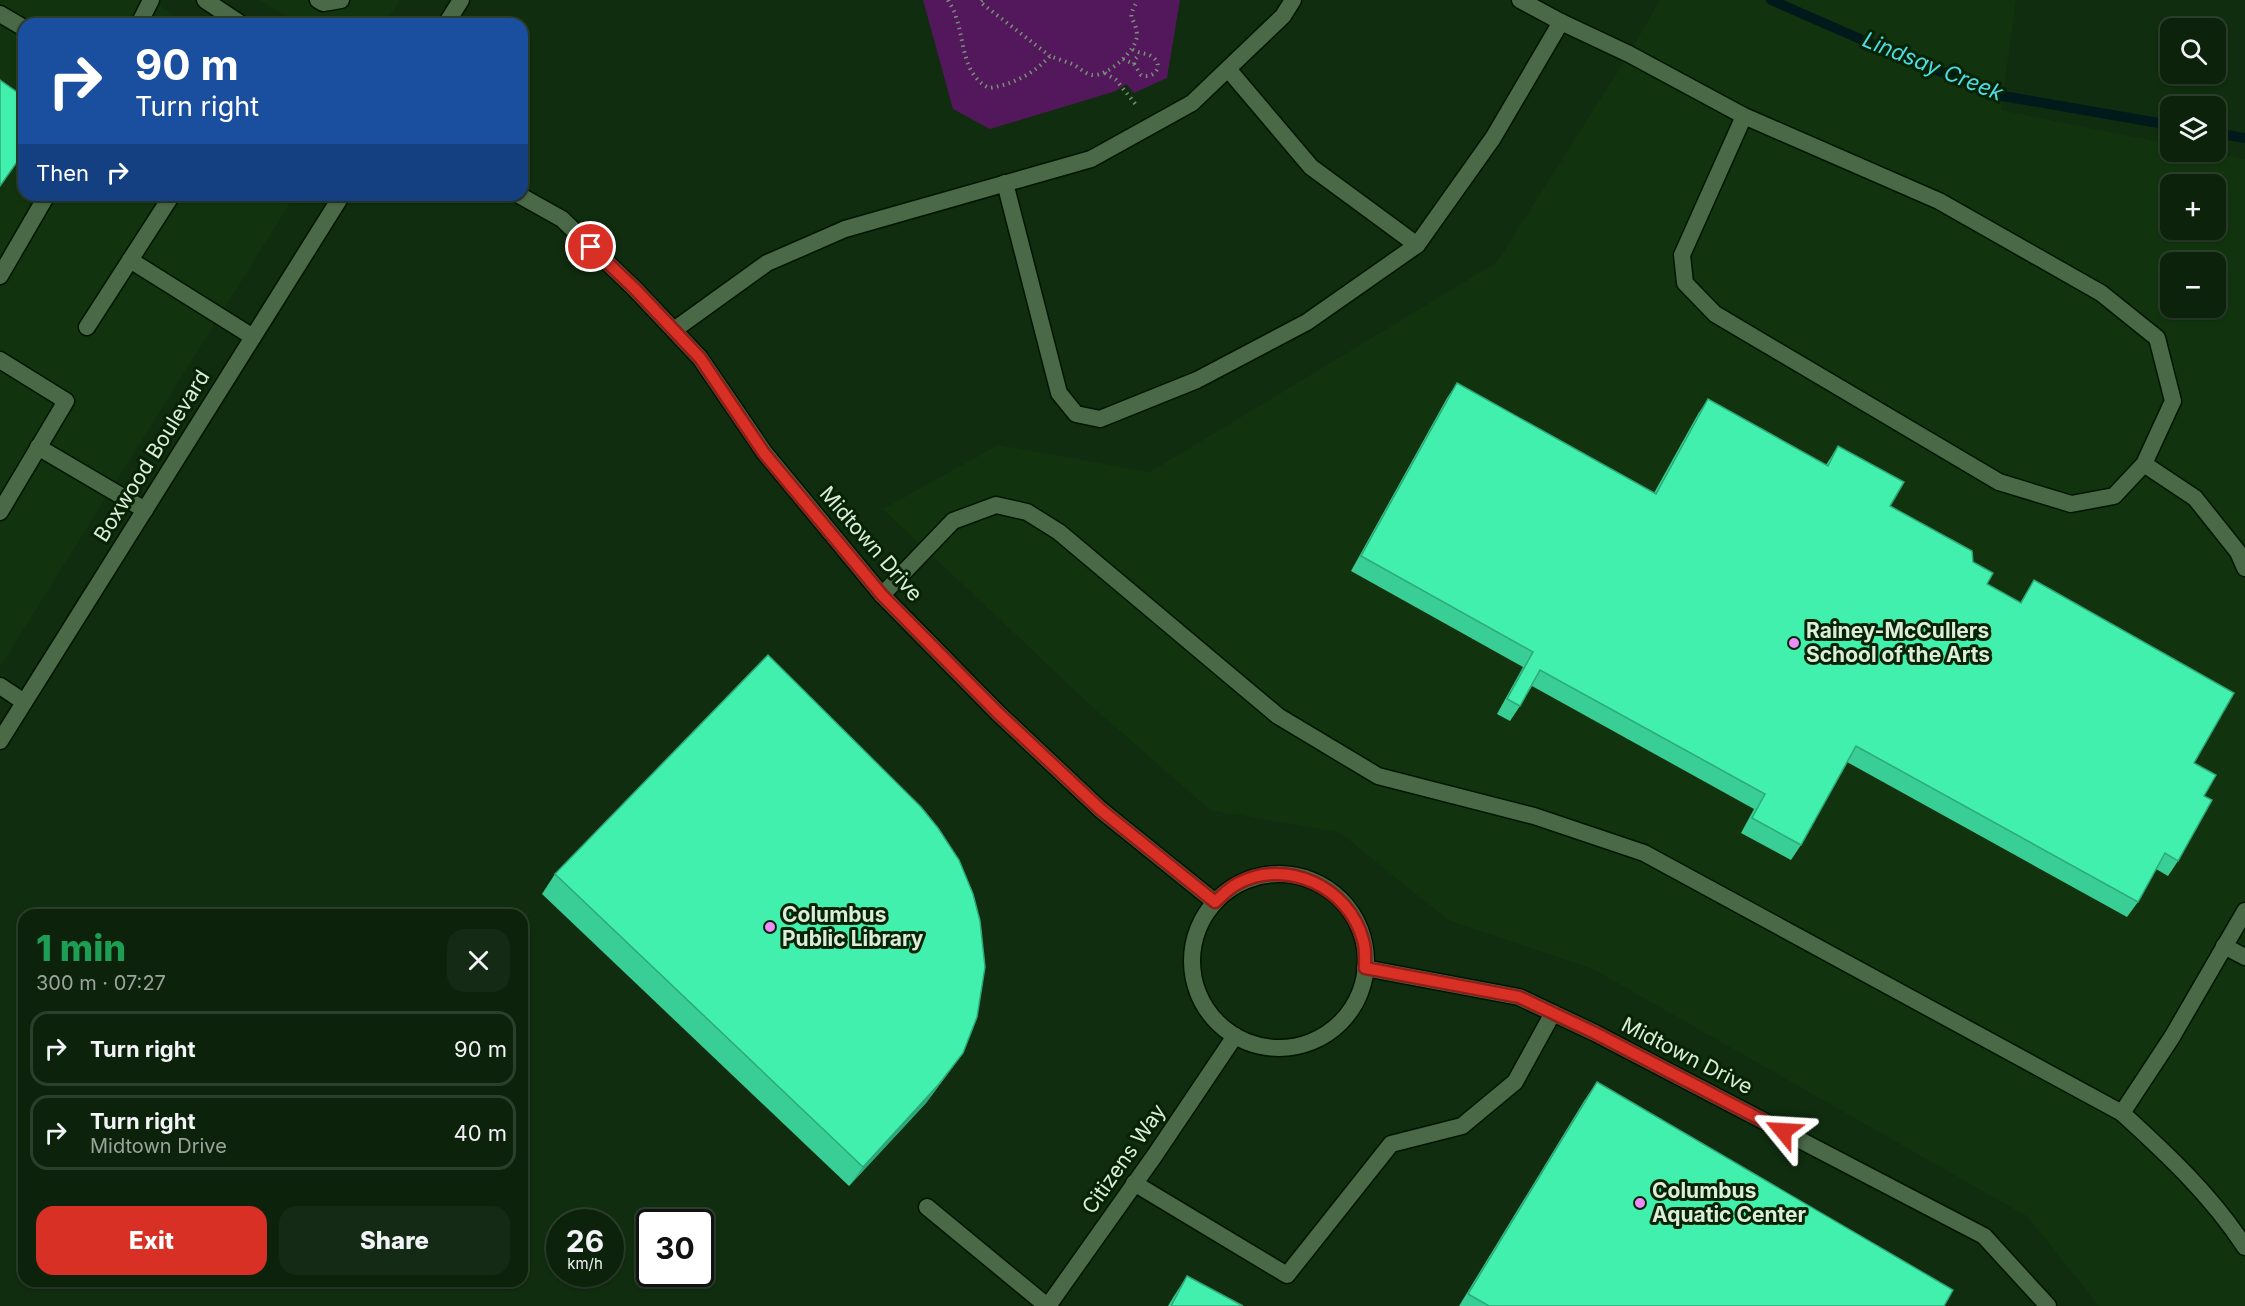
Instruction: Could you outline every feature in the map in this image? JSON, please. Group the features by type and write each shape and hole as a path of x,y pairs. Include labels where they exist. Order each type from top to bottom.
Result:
{"street":[{"path":"142,18 152,0"},
{"path":"205,0 232,18"},
{"path":"318,0 323,3 341,0"},
{"path":"450,18 461,0"},
{"path":"674,330 766,263 845,229 1092,159 1192,103 1283,16 1293,0"},
{"path":"1520,0 1629,54 1744,116 1939,201 2101,293 2157,338 2173,401 2144,464 2114,496 2071,504 1999,482 1715,314 1685,283 1682,255 1744,116"},
{"path":"0,14 18,24"},
{"path":"1005,183 1059,393 1076,414 1100,419 1197,380 1307,322 1417,245 1493,138 1561,22"},
{"path":"1227,69 1311,167 1417,245"},
{"name":"Midtown Drive","path":"528,200 562,219 635,289 700,358 764,453 882,595 998,713 1101,810 1215,902"},
{"path":"0,276 44,201"},
{"path":"87,327 168,201"},
{"name":"Boxwood Boulevard","path":"0,741 338,201"},
{"path":"130,260 253,337"},
{"path":"0,360 66,401 0,512"},
{"path":"38,447 145,510"},
{"path":"2144,464 2194,498 2238,552 2245,568"},
{"path":"882,595 953,521 996,505 1027,512 1059,532 1278,716 1378,776 1534,816 1644,853 2122,1113 2182,1168 2229,1222 2245,1247"},
{"path":"0,686 24,702"},
{"path":"1288,874 1314,881 1336,896 1353,916 1364,941 1365,968 1358,996 1348,1013 1342,1021 1319,1039 1292,1048 1263,1047 1235,1036 1215,1020 1200,998 1193,973 1193,948 1200,923 1215,902 1236,884 1261,875 1288,874"},
{"path":"2122,1113 2172,1037 2245,912"},
{"path":"2224,946 2245,957"},
{"name":"Midtown Drive","path":"1365,968 1519,997 1553,1013 1984,1236 2048,1306"},
{"path":"1134,1183 1287,1275 1391,1144 1462,1126 1515,1082 1553,1013"},
{"name":"Citizens Way","path":"1048,1306 1235,1036"},
{"path":"927,1207 1048,1306"}],"path":[{"path":"948,0 956,16 968,66 975,79 982,85 989,88 996,87 1032,73 1039,69 1048,55"},
{"path":"982,0 980,2 1048,55 1095,76 1123,59 1132,50 1137,34 1131,12 1138,0"},
{"path":"1123,59 1134,64 1141,75 1147,77 1154,75 1158,69 1157,63 1148,54 1140,54 1132,50"},
{"path":"1134,64 1135,58 1140,54"},
{"path":"1104,72 1116,80 1127,92 1149,127"}],"shaded area":[{"path":"0,0 152,0 178,18 18,18 18,201 291,201 0,667"},
{"path":"259,0 400,0 389,18 290,18"},
{"path":"923,0 1180,0 1167,78 1134,93 1126,84 1116,91 990,129 953,109"},
{"path":"1660,0 2016,0 2001,110 2160,142 2160,162 2226,162 2226,156 2245,159 2245,1306 2099,1306 2028,1217 1593,969 1448,920 1339,832 1210,810 1088,703 883,509 998,445 1150,472 1497,262 1629,54"}],"building":[{"path":"0,80 18,93 18,160 0,186"},
{"name":"Rainey-McCullers School of the Arts","path":"1457,383 1656,494 1708,399 1828,466 1838,446 1904,482 1890,506 1972,551 1973,562 1993,573 1987,584 2021,603 2034,580 2234,693 2194,763 2216,775 2204,796 2212,800 2178,861 2165,853 2138,902 1856,746 1801,845 1752,818 1765,794 1540,670 1520,706 1507,699 1533,652 1361,556"},
{"name":"Columbus Public Library","path":"768,655 921,807 938,828 959,860 973,894 980,921 985,967 977,1017 963,1053 939,1084 863,1167 555,874"},
{"name":"Columbus Aquatic Center","path":"1597,1082 1953,1290 1944,1306 1489,1306 1468,1294"},
{"path":"1187,1276 1243,1306 1171,1306"}],"waterway":[{"name":"Lindsay Creek","path":"1771,0 1883,49 2003,96 2160,123"},
{"name":"Lindsay Creek","path":"2226,135 2245,138"}],"place":[{"name":"Rainey-McCullers School of the Arts","path":"1794,643"},
{"name":"Columbus Public Library","path":"770,927"},
{"name":"Columbus Aquatic Center","path":"1640,1203"}],"route":[{"path":"591,247 635,289 700,358 764,453 882,595 998,713 1101,810 1215,902 1236,884 1261,875 1288,874 1314,881 1336,896 1353,916 1364,941 1365,968 1519,997 1595,1033 1783,1131"}]}
